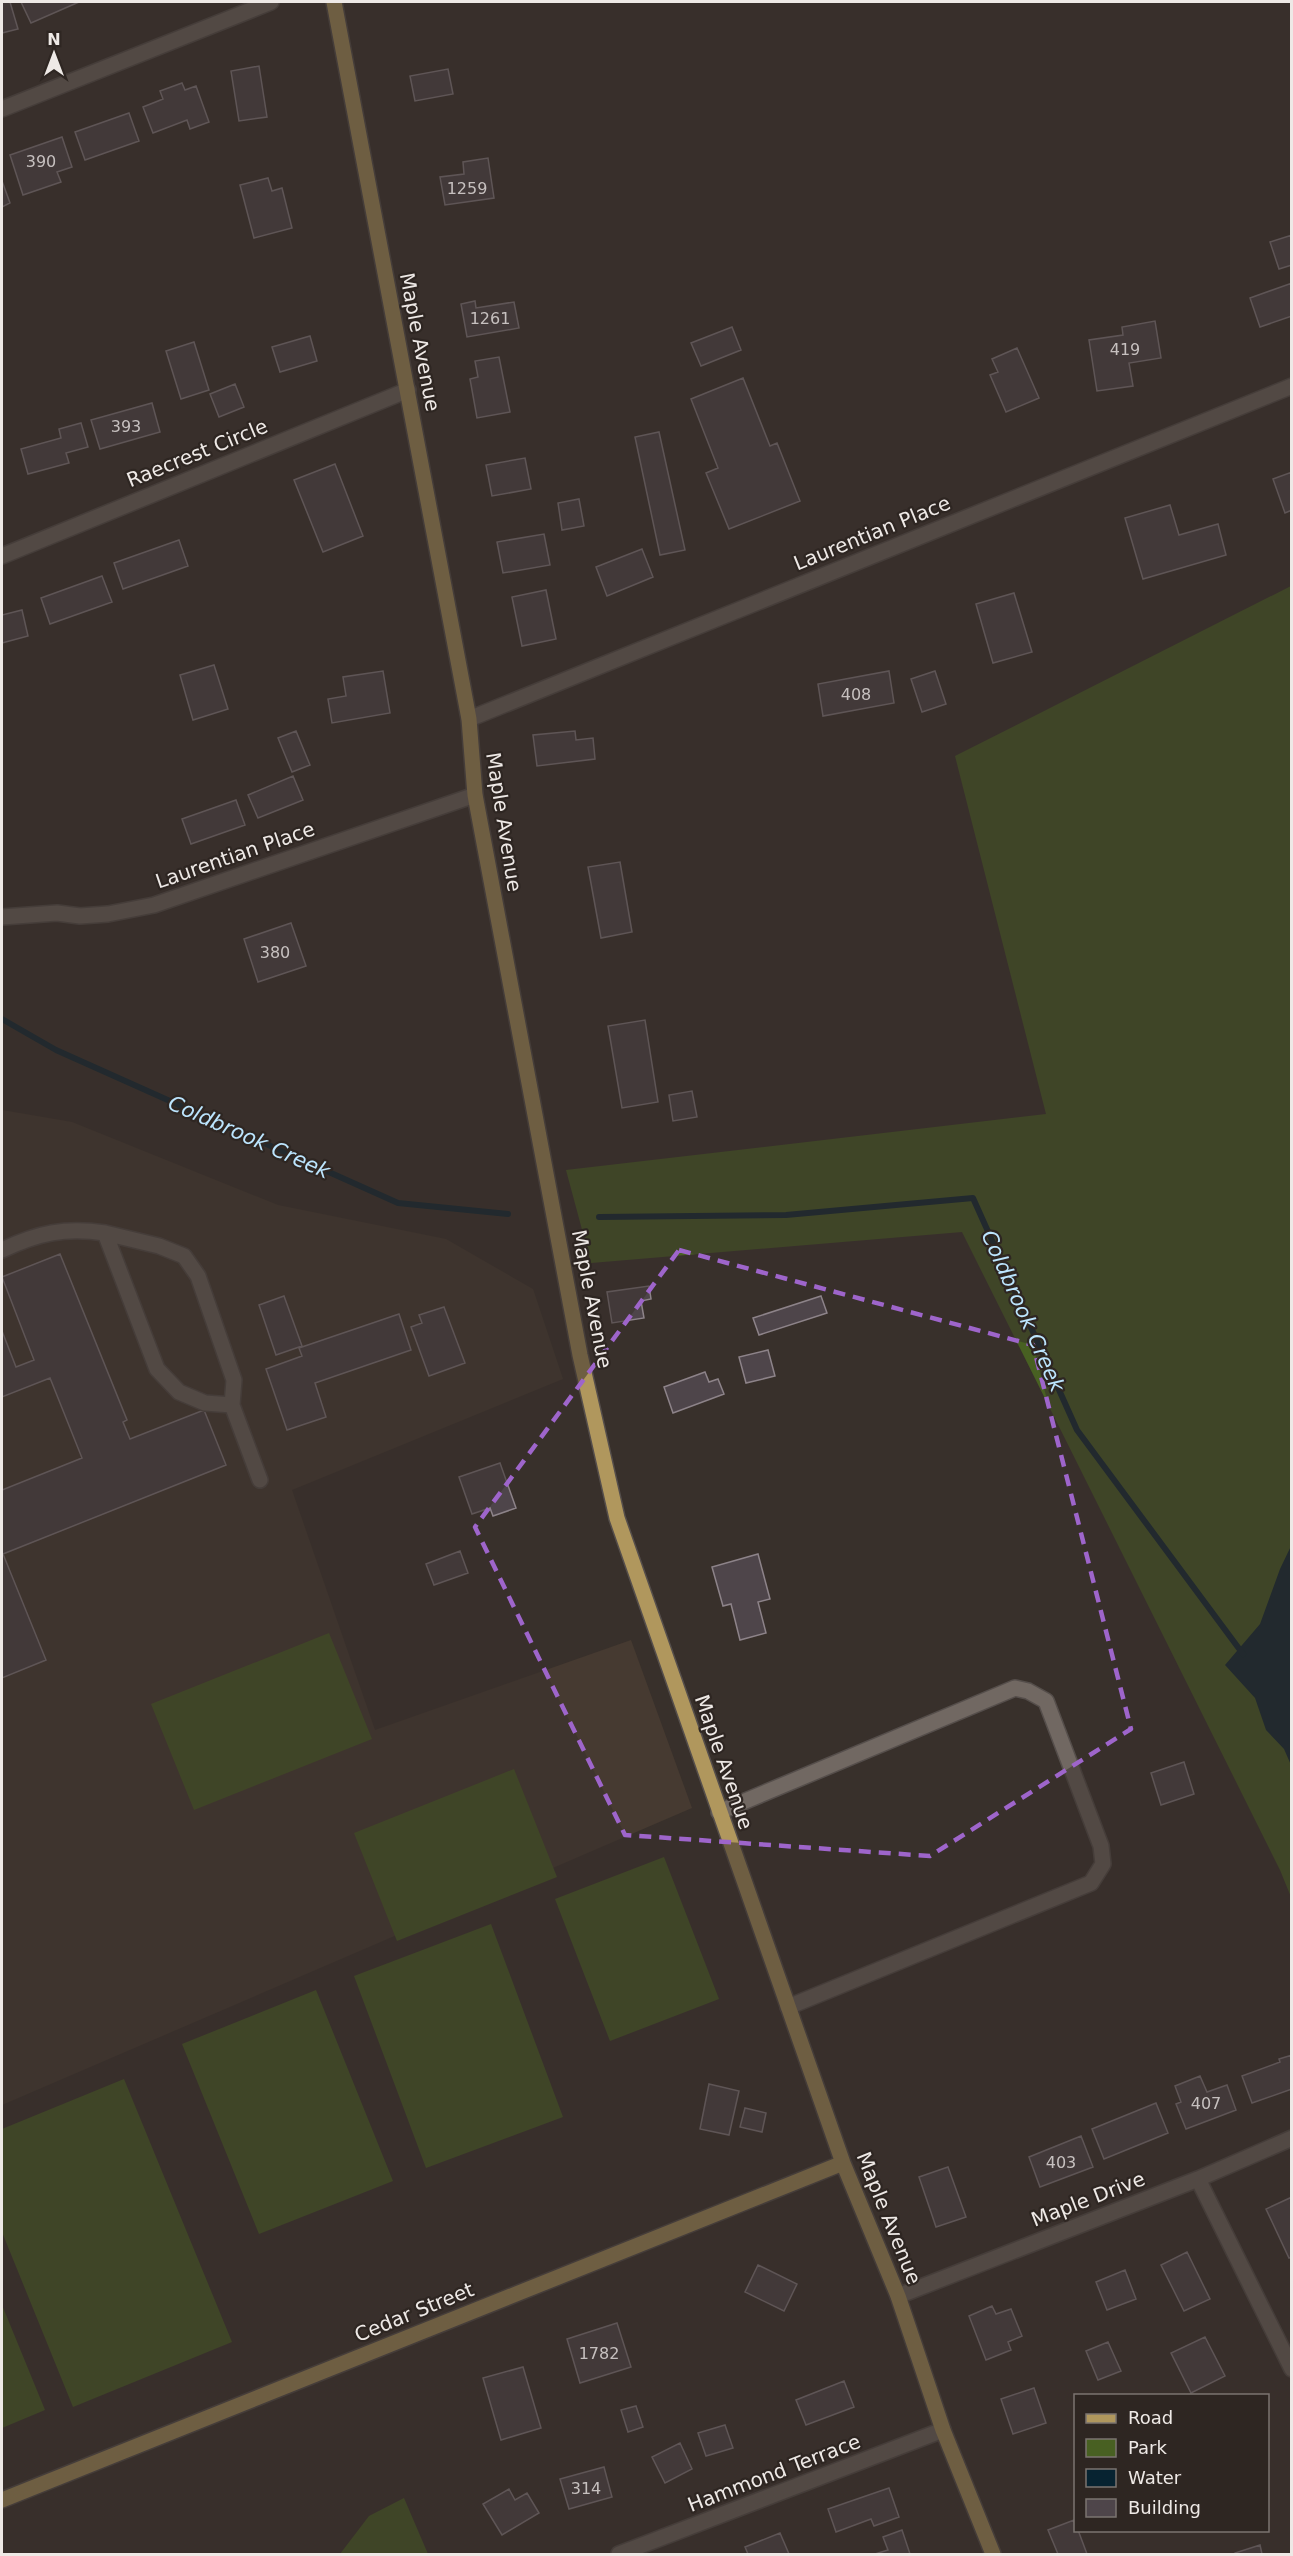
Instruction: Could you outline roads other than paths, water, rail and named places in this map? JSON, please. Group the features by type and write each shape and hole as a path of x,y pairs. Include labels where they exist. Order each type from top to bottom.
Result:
{"main road":[{"name":"Maple Avenue","path":"334,2 469,719 475,795 580,1355 617,1518 843,2163 898,2296 943,2430 993,2554"},
{"name":"Cedar Street","path":"2,2500 843,2163"}],"street":[{"path":"2,109 271,2"},
{"name":"Laurentian Place","path":"469,719 1292,386"},
{"name":"Raecrest Circle","path":"2,556 408,390"},
{"name":"Laurentian Place","path":"2,917 108,914 154,905 475,795"},
{"path":"2,1250 51,1231 79,1229 159,1246 184,1256 198,1276 234,1380 232,1404 260,1480"},
{"path":"105,1233 157,1369 179,1392 205,1403 232,1404"},
{"path":"719,1812 1015,1688 1028,1691 1046,1701 1101,1846 1103,1864 1091,1883 788,2007"},
{"name":"Maple Drive","path":"898,2296 1198,2179 1292,2138"},
{"path":"1198,2179 1292,2369"},
{"name":"Hammond Terrace","path":"619,2554 943,2430"}],"water":[{"path":"1291,1546 1291,1765 1284,1749 1266,1730 1255,1698 1225,1665 1260,1624"}],"waterway":[{"name":"Coldbrook Creek","path":"2,1019 56,1050 398,1203 508,1214"},
{"name":"Coldbrook Creek","path":"599,1217 786,1215 973,1198 1077,1430 1243,1654"}]}
